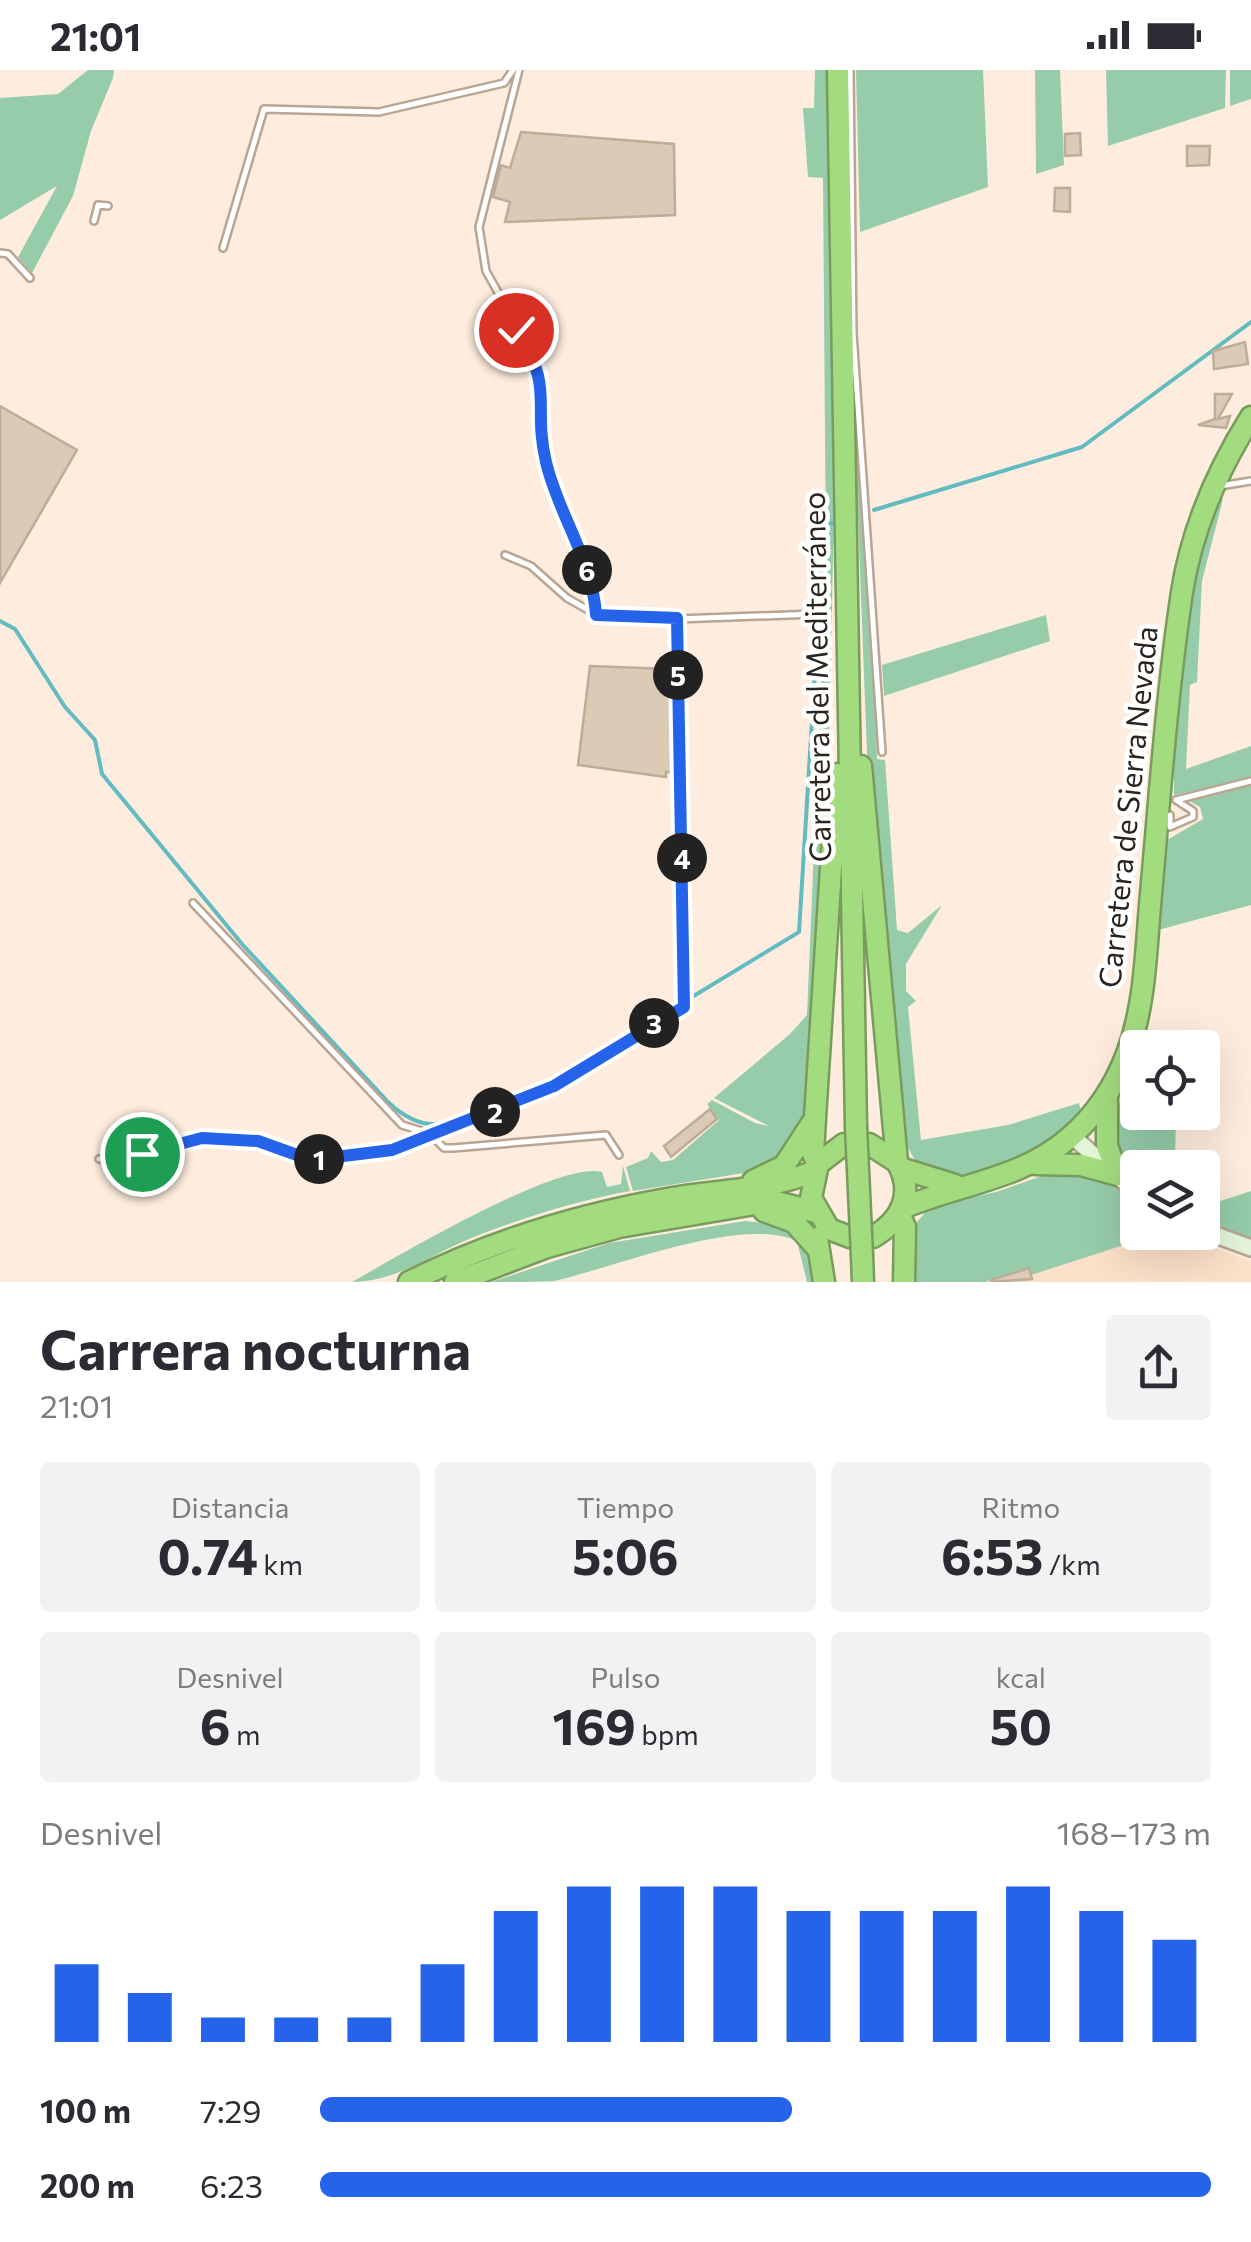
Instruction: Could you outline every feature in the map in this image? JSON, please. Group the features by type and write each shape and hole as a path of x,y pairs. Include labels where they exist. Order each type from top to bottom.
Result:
{"highway":[{"name":"Carretera del Mediterráneo","path":"838,70 847,665 863,1282"},
{"name":"Carretera de Sierra Nevada","path":"873,1237 902,1211 962,1186 1033,1164 1072,1136 1106,1095 1128,1050 1139,1009 1164,816 1182,590 1196,531 1214,484 1251,417"},
{"path":"846,593 837,648 838,750 813,1154 816,1168 811,1198 829,1229 850,1238"},
{"path":"847,665 858,724 898,1165 906,1194 902,1211 904,1282"},
{"path":"1106,1095 1107,1146 1118,1175"},
{"path":"728,1199 784,1166 815,1118"},
{"path":"455,1282 547,1247 768,1187 816,1168 857,1138 898,1165 962,1186"},
{"path":"1033,1164 1081,1166 1118,1175"},
{"path":"728,1199 785,1216 818,1249"},
{"path":"409,1282 474,1251 582,1216 728,1199 772,1200 817,1214"},
{"path":"817,1214 824,1282"}],"street":[{"path":"1072,1136 1118,1175"},
{"path":"1220,1237 1251,1248"}],"lane":[{"path":"223,248 264,109 379,112 504,83 516,70"},
{"path":"516,70 479,228 486,271 536,360 544,392 546,460 595,588 596,615"},
{"path":"850,70 853,333 882,752"},
{"path":"94,222 98,205 108,206"},
{"path":"0,253 8,254 30,278"},
{"path":"1214,484 1226,488 1251,481"},
{"path":"505,555 531,566 567,598 596,615 677,618 816,614"},
{"path":"100,1160 115,1161 202,1138 258,1141 311,1160 392,1150 505,1109 554,1086 684,1007 677,618"},
{"path":"1176,800 1193,812 1192,817 1170,827 1164,816 1176,800 1251,781"},
{"path":"192,903 402,1125 430,1134 444,1148 606,1135 619,1155"}],"shaded area":[{"path":"1120,1246 1120,1250 1220,1250 1251,1261 1251,1282 985,1282 1029,1268 1032,1274"}],"green space":[{"path":"88,70 114,70 113,78 91,131 73,196 32,273 18,257 57,186 0,220 0,98 58,94"},
{"path":"815,70 828,70 834,514 827,829 810,1113 801,1129 792,1129 799,1131 779,1157 744,1173 633,1191 626,1167 648,1158 651,1151 661,1162 673,1160 719,1120 707,1104 712,1100 755,1123 769,1126 714,1098 807,1015 826,567 823,178 808,177 803,108 814,108"},
{"path":"856,70 983,70 988,187 860,232"},
{"path":"1035,70 1060,70 1064,165 1036,174"},
{"path":"1106,70 1226,70 1225,108 1108,146"},
{"path":"1230,70 1251,70 1251,99 1230,106"},
{"path":"852,362 875,663 877,759 885,760 897,930 908,933 942,905 906,964 906,991 916,1001 908,1007 921,1140 1008,1125 1079,1103 1081,1111 1029,1153 982,1173 959,1177 938,1175 916,1161 906,1142 901,1116 868,779"},
{"path":"1219,496 1223,499 1202,581 1197,682 1190,685 1186,769 1251,746 1251,779 1174,795 1176,721 1185,644 1199,568"},
{"path":"1046,615 1050,641 884,696 882,665"},
{"path":"1251,785 1251,905 1158,930 1167,840 1203,819 1200,807 1189,801"},
{"path":"1120,1103 1120,1130 1176,1130 1175,1150 1120,1150 1120,1161 1113,1134"},
{"path":"623,1166 630,1191 532,1216 474,1237 400,1272 352,1282 477,1213 551,1181 581,1172 602,1172 607,1187 621,1184"},
{"path":"1059,1170 1111,1182 1120,1189 1120,1246 1031,1275 1028,1268 985,1282 913,1282 914,1225 931,1206 996,1192"},
{"path":"1251,1191 1251,1239 1220,1225 1220,1201"},
{"path":"745,1221 773,1226 793,1236 801,1244 807,1254 814,1282 807,1282 797,1241 744,1234 677,1246 554,1281 491,1282 609,1243"}],"building":[{"path":"521,132 674,144 675,215 505,222 510,202 493,197 501,165 510,168"},
{"path":"1080,133 1081,155 1065,156 1065,134"},
{"path":"1187,146 1210,146 1209,165 1187,166"},
{"path":"1055,188 1070,188 1070,212 1054,211"},
{"path":"1245,342 1248,364 1214,369 1213,351"},
{"path":"1215,394 1232,394 1218,419 1230,416 1226,428 1198,425 1215,419"},
{"path":"0,406 77,450 0,583"},
{"path":"590,666 669,669 672,772 666,772 666,777 578,765"},
{"path":"710,1109 717,1119 671,1157 664,1146"},
{"path":"1029,1268 1032,1279 991,1282 991,1280"}],"waterway":[{"path":"874,510 1082,447 1251,322"},
{"path":"692,997 799,932 824,526 833,523"},
{"path":"0,621 15,629 65,707 95,740 102,774 242,944 389,1103 406,1116 435,1124 515,1099"},
{"path":"538,1090 675,1009"}],"route":[{"path":"142,1154 202,1138 258,1141 311,1160 392,1150 505,1109 554,1086 684,1007 677,618 596,615 595,588 546,460 544,392 536,360 516,330"}]}
